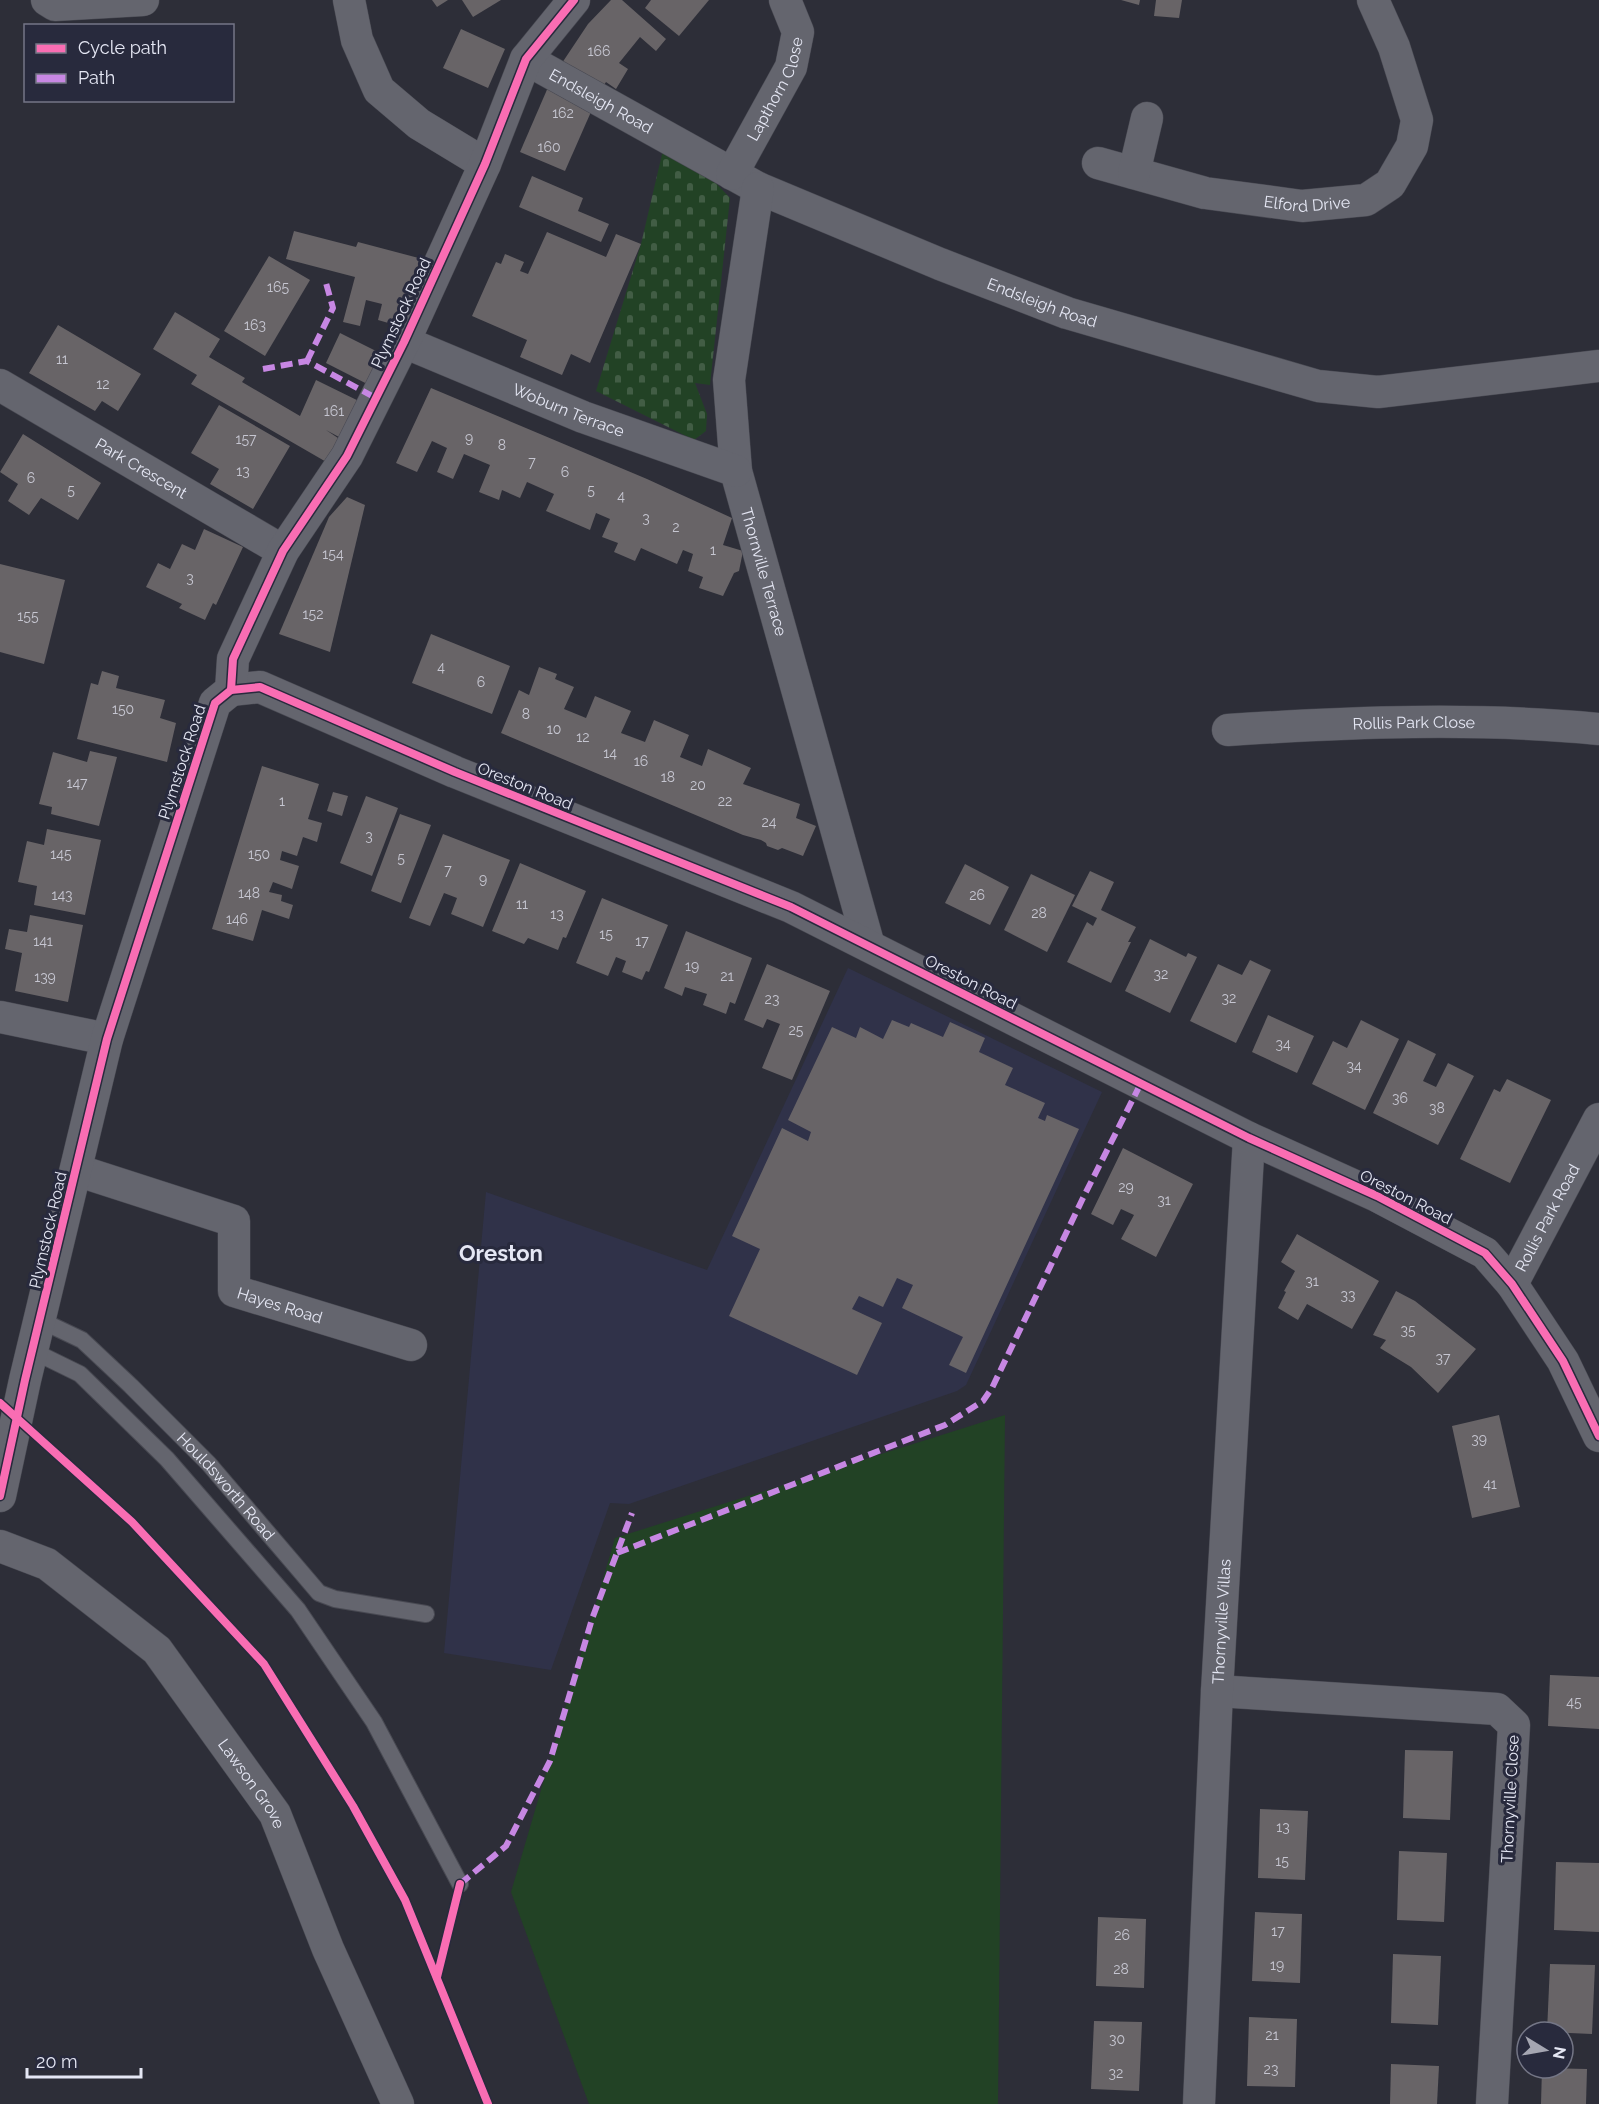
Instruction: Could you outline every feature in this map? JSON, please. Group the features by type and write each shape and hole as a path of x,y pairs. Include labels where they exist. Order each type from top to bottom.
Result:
{"street":[{"path":"47,0 55,5 143,0"},
{"path":"349,0 357,40 379,90 419,124 485,164"},
{"name":"Plymstock Road","path":"0,1496 107,1039 215,703 231,690 233,659 283,551 347,456 404,342 485,164 526,58 574,0"},
{"name":"Lapthorn Close","path":"745,181 791,67 798,32 785,0"},
{"name":"Elford Drive","path":"1098,163 1205,193 1302,206 1366,200 1390,184 1412,146 1417,120 1394,47 1373,0"},
{"name":"Endsleigh Road","path":"526,58 745,181 940,264 1066,313 1318,386 1378,392 1599,366"},
{"path":"1134,174 1147,118"},
{"name":"Thornville Terrace","path":"745,181 729,380 736,471 870,946"},
{"name":"Woburn Terrace","path":"404,342 584,417 736,471"},
{"name":"Park Crescent","path":"0,385 283,551"},
{"name":"Oreston Road","path":"231,690 260,687 455,772 791,907 1249,1138 1377,1196 1485,1253 1512,1284 1563,1361 1599,1436"},
{"name":"Rollis Park Close","path":"1228,730 1347,722 1543,724 1599,729"},
{"path":"0,1017 107,1039"},
{"name":"Rollis Park Road","path":"1512,1284 1599,1119"},
{"name":"Thornyville Villas","path":"1199,2104 1217,1691 1249,1138"},
{"name":"Hayes Road","path":"76,1170 234,1221 234,1291 411,1345"},
{"name":"Lawson Grove","path":"0,1546 47,1564 157,1650 275,1814 328,1949 398,2104"},
{"name":"Thornyville Close","path":"1217,1691 1497,1709 1514,1725 1492,2104"}],"lane":[{"name":"Houldsworth Road","path":"40,1320 82,1340 131,1386 209,1464 319,1593 335,1599 426,1614"},
{"path":"29,1366 80,1374 159,1451 298,1610 374,1722 460,1884"}],"shaded area":[{"path":"848,968 1102,1092 966,1385 957,1391 629,1504 610,1503 551,1670 444,1653 486,1192 707,1270"}],"green space":[{"path":"663,150 713,180 730,198 710,385 695,383 707,414 706,431 694,440 596,391 641,244"},
{"path":"1005,1415 998,2104 589,2104 511,1892 615,1538"}],"building":[{"path":"432,0 448,0 437,7"},
{"path":"462,0 501,0 473,17"},
{"path":"611,0 622,0 666,39 656,51 640,37 619,63 628,69 616,89 606,82 600,91 560,66 588,24"},
{"path":"651,0 709,0 679,36 645,8"},
{"path":"1121,0 1140,0 1139,5"},
{"path":"1156,0 1182,0 1179,18 1154,16"},
{"path":"461,29 505,49 488,88 443,68"},
{"path":"549,85 594,105 565,171 520,152"},
{"path":"532,176 583,198 578,211 609,224 601,242 519,207"},
{"path":"294,231 356,247 358,242 430,261 409,329 378,320 382,304 366,300 360,326 343,322 355,277 286,259"},
{"path":"547,232 606,257 616,234 641,244 590,363 571,354 562,375 520,357 527,340 472,316 496,262 501,264 505,254 524,262 520,271 528,274"},
{"path":"269,256 310,280 265,356 224,331"},
{"path":"175,312 220,339 209,357 245,378 242,382 300,416 316,380 369,406 350,443 326,430 347,444 335,467 191,384 197,375 153,349"},
{"path":"58,325 141,374 118,411 102,401 95,411 29,373"},
{"path":"340,333 392,359 377,389 326,363"},
{"path":"431,388 647,479 732,518 723,545 743,551 739,571 734,573 723,596 699,588 703,577 688,571 693,554 683,550 677,564 641,548 635,561 614,552 618,543 602,537 610,519 596,513 590,530 546,511 554,494 527,482 520,498 502,490 499,500 479,492 490,465 464,454 453,479 437,472 447,448 432,441 417,472 396,463"},
{"path":"219,405 290,446 253,509 210,484 219,469 191,453"},
{"path":"23,434 101,483 78,520 41,498 29,515 8,501 18,484 0,472"},
{"path":"347,497 365,505 330,652 279,634 329,517"},
{"path":"204,529 243,547 216,605 213,603 205,620 179,608 182,604 146,587 158,563 170,569 182,544 195,550"},
{"path":"0,564 65,580 44,664 0,652"},
{"path":"431,634 510,666 492,714 412,683"},
{"path":"539,667 557,674 555,679 574,687 564,709 586,718 595,696 631,711 621,733 645,742 654,720 689,735 680,757 702,766 708,749 751,768 743,784 800,804 796,818 816,826 803,856 782,848 778,850 767,846 761,840 743,835 501,733 519,690 529,695"},
{"path":"102,671 119,676 116,688 165,700 160,718 176,723 167,762 77,739 91,683 98,685"},
{"path":"90,751 117,757 99,826 51,814 52,807 39,804 53,752 87,762"},
{"path":"262,766 319,784 308,819 322,823 317,842 303,837 297,856 282,851 280,860 299,866 292,889 273,882 269,892 282,895 281,901 293,905 289,919 262,910 253,941 212,929"},
{"path":"333,792 348,796 342,816 327,811"},
{"path":"366,796 398,808 372,876 340,863"},
{"path":"400,814 431,825 401,903 371,891"},
{"path":"47,829 101,840 85,915 34,905 37,886 18,882 27,841 44,845"},
{"path":"443,834 510,860 483,927 451,914 457,898 444,893 430,926 409,918"},
{"path":"520,863 586,891 566,938 563,937 558,950 528,938 524,944 492,931"},
{"path":"965,864 1009,887 990,925 945,903"},
{"path":"1090,871 1114,882 1101,910 1136,927 1111,983 1067,962 1087,922 1093,926 1097,918 1072,906"},
{"path":"1031,874 1075,895 1047,952 1004,930"},
{"path":"602,898 668,925 649,972 646,971 642,980 622,972 626,961 616,957 608,976 576,963"},
{"path":"30,915 83,925 68,1002 15,991 22,953 5,949 9,929 27,932"},
{"path":"686,931 752,958 735,1004 730,1002 726,1014 703,1005 707,994 685,987 682,996 664,988"},
{"path":"1150,939 1186,957 1188,953 1197,957 1170,1013 1125,991"},
{"path":"1250,960 1271,970 1236,1043 1190,1021 1218,964 1242,975"},
{"path":"767,964 830,991 792,1080 762,1068 780,1024 767,1019 763,1028 744,1020"},
{"path":"1268,1015 1314,1036 1297,1073 1252,1052"},
{"path":"892,1020 909,1027 911,1023 943,1037 950,1022 985,1038 979,1052 1013,1068 1005,1085 1045,1103 1038,1118 1045,1121 1047,1115 1079,1129 966,1373 949,1365 963,1337 902,1308 913,1285 897,1278 883,1307 859,1296 852,1309 882,1323 857,1375 729,1316 760,1249 732,1236 782,1128 808,1141 811,1132 788,1120 832,1027 856,1038 860,1027 883,1039"},
{"path":"1361,1020 1399,1039 1365,1110 1312,1084 1333,1041 1347,1048"},
{"path":"1408,1040 1436,1054 1423,1081 1436,1087 1448,1063 1474,1076 1438,1145 1373,1113"},
{"path":"1507,1079 1551,1100 1510,1183 1460,1159 1494,1089 1500,1092"},
{"path":"1123,1148 1193,1184 1156,1257 1121,1239 1134,1215 1121,1209 1113,1225 1091,1214"},
{"path":"1297,1234 1379,1281 1352,1329 1307,1304 1298,1320 1278,1308 1295,1271 1281,1262"},
{"path":"1396,1291 1415,1301 1476,1349 1438,1393 1411,1367 1380,1348 1386,1340 1373,1335"},
{"path":"1499,1415 1520,1507 1472,1518 1452,1426"},
{"path":"1550,1675 1599,1677 1599,1729 1548,1726"},
{"path":"1405,1750 1453,1751 1450,1820 1403,1818"},
{"path":"1260,1809 1308,1811 1305,1880 1258,1878"},
{"path":"1399,1851 1447,1853 1444,1922 1397,1920"},
{"path":"1556,1862 1599,1863 1599,1932 1554,1930"},
{"path":"1255,1912 1302,1914 1300,1983 1252,1981"},
{"path":"1098,1917 1146,1919 1144,1988 1096,1986"},
{"path":"1393,1954 1441,1956 1438,2025 1391,2023"},
{"path":"1550,1964 1595,1965 1592,2034 1575,2033 1575,2020 1548,2020"},
{"path":"1249,2017 1297,2019 1295,2087 1247,2086"},
{"path":"1094,2021 1142,2022 1139,2091 1091,2089"},
{"path":"1391,2064 1439,2066 1437,2104 1390,2104"},
{"path":"1575,2069 1587,2069 1586,2104 1541,2104 1542,2080 1575,2080"}],"marked path":[{"path":"307,361 333,308 326,283"},
{"path":"263,369 307,361 376,398"},
{"path":"617,1553 945,1425 983,1401 992,1388 1141,1083"},
{"path":"460,1884 506,1846 550,1761 592,1619 632,1513"}],"cycle path":[{"path":"0,1496 25,1380 107,1039 215,703 231,690 233,659 283,551 347,456 404,342 485,164 526,59 574,0"},
{"path":"231,690 260,687 455,772 791,907 1249,1138 1377,1196 1485,1253 1512,1284 1563,1361 1599,1436"},
{"path":"0,1403 132,1522 264,1664 353,1806 405,1900 488,2104"},
{"path":"437,1977 460,1884"}],"district":[{"name":"Oreston","path":"501,1253"}]}
